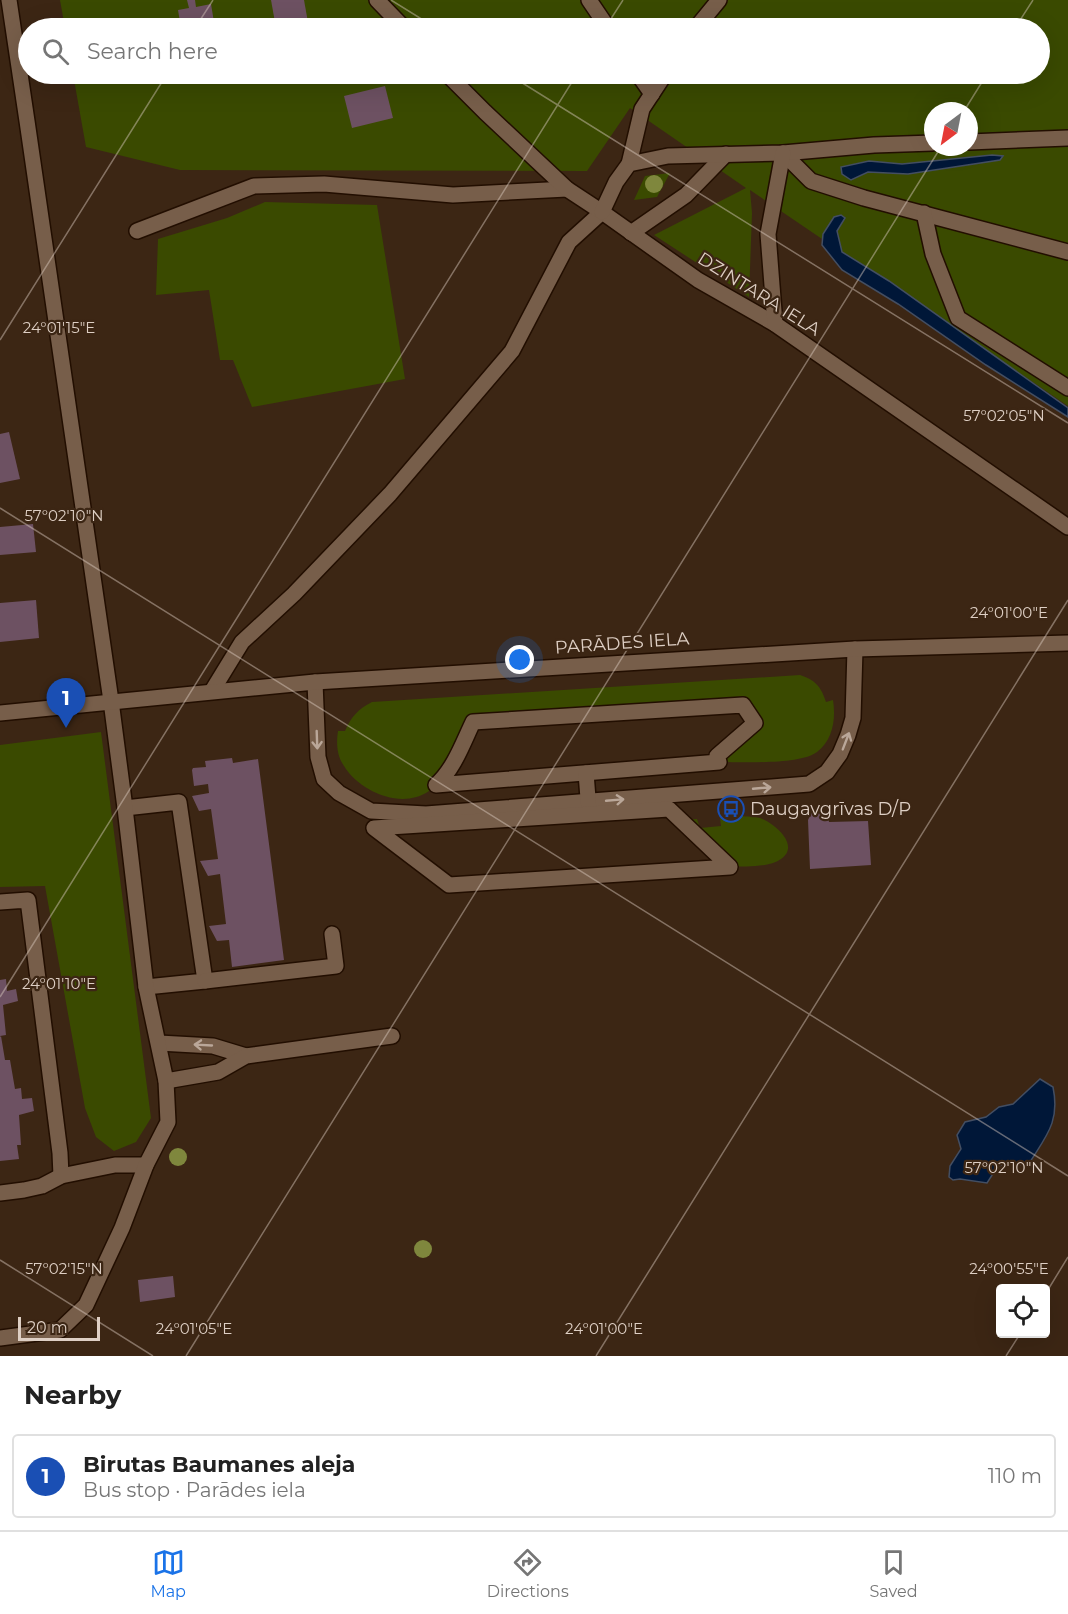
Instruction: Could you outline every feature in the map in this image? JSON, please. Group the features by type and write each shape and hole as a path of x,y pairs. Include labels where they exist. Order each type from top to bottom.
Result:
{"street":[{"path":"0,1338 60,1330 86,1305 122,1228 146,1166 168,1122 159,1043 146,987 111,701 8,40 9,0"},
{"path":"377,0 394,18"},
{"path":"589,0 601,18"},
{"path":"704,18 719,0"},
{"name":"DZINTARA IELA","path":"457,84 567,189 698,280 775,324 1068,527"},
{"path":"645,84 652,94"},
{"path":"212,691 242,642 294,594 390,494 512,351 569,242 602,212 616,182 629,164 642,109 658,84"},
{"path":"978,142 1068,138"},
{"path":"629,164 668,156 783,153 924,143"},
{"path":"783,153 811,181 864,198 1068,252"},
{"path":"775,324 768,234 783,153"},
{"path":"631,232 686,195 726,154"},
{"path":"136,231 254,186 324,184 453,195 567,189"},
{"path":"924,213 933,254 958,318 1068,388"},
{"name":"PARĀDES IELA","path":"0,713 315,682 855,649 1068,643"},
{"path":"315,682 318,757 324,779 339,793 371,811 426,814 589,808 669,809 730,867 449,885 374,828 589,808 809,784 827,772 840,754 848,735 853,718 855,649"},
{"path":"743,705 755,723 717,756 720,762 586,773 436,785 443,779 454,761 473,722 743,705"},
{"path":"586,773 589,808"},
{"path":"125,808 179,802 205,981"},
{"path":"0,902 28,900 59,1142 61,1176"},
{"path":"146,987 336,966 332,934"},
{"path":"165,1081 218,1072 246,1056 392,1036"},
{"path":"159,1043 213,1046 246,1056"},
{"path":"0,1193 42,1186 61,1176 115,1165 146,1166"}],"green space":[{"path":"60,0 1068,0 1068,406 750,190 752,213 749,297 654,235 746,188 630,108 587,171 180,170 86,147 75,84 1050,84 1050,18 63,18"},
{"path":"670,173 657,197 634,200 645,176"},
{"path":"265,202 377,205 405,379 252,407 233,360 220,360 209,290 156,295 158,239 227,218"},
{"path":"800,675 817,684 826,702 833,700 834,714 832,729 827,741 817,752 798,759 770,762 719,762 755,723 743,705 473,722 443,777 429,791 407,799 382,795 360,784 344,766 338,749 338,731 345,731 356,714 372,702"},
{"path":"101,732 151,1118 136,1142 114,1151 96,1137 85,1108 45,886 0,887 0,745"},
{"path":"741,816 760,818 778,829 787,841 788,847 781,859 770,864 730,867 682,820 697,819 700,828 721,826 720,818"}],"water":[{"path":"992,155 1003,156 1000,160 908,174 868,172 851,180 842,174 841,167 869,161 902,164"},
{"path":"841,215 845,218 837,231 842,252 889,281 1068,408 1068,417 986,365 898,304 842,270 822,245 823,234 834,217"},
{"path":"1040,1079 1053,1087 1055,1109 1042,1144 1030,1162 1016,1166 1011,1163 998,1166 987,1183 953,1180 949,1177 950,1166 961,1149 957,1135 965,1122 986,1117 999,1107 1013,1104"}],"building":[{"path":"187,0 195,0 196,7 211,4 213,18 179,18 178,10 189,8"},
{"path":"271,0 304,0 307,18 274,18"},
{"path":"385,86 393,118 352,128 344,96"},
{"path":"9,432 20,479 0,483 0,434"},
{"path":"33,524 36,552 0,555 0,527"},
{"path":"36,600 39,638 0,642 0,603"},
{"path":"232,758 233,763 258,759 284,960 232,967 229,940 217,941 209,926 226,924 220,874 208,876 200,861 218,859 211,809 199,811 192,796 209,793 208,784 194,786 192,770 206,767 205,761"},
{"path":"816,810 828,814 829,822 868,821 871,865 810,869 808,820 812,812"},
{"path":"6,979 7,991 16,989 18,1001 3,1005 6,1035 0,1036 0,980"},
{"path":"0,1037 5,1060 10,1060 15,1089 21,1088 22,1099 32,1098 34,1111 19,1115 21,1145 17,1145 19,1159 0,1161"},
{"path":"173,1276 175,1297 140,1302 138,1280"}],"place":[{"name":"Birutas Baumanes aleja","path":"66,728"},
{"name":"Daugavgrīvas D/P","path":"731,809"}]}
